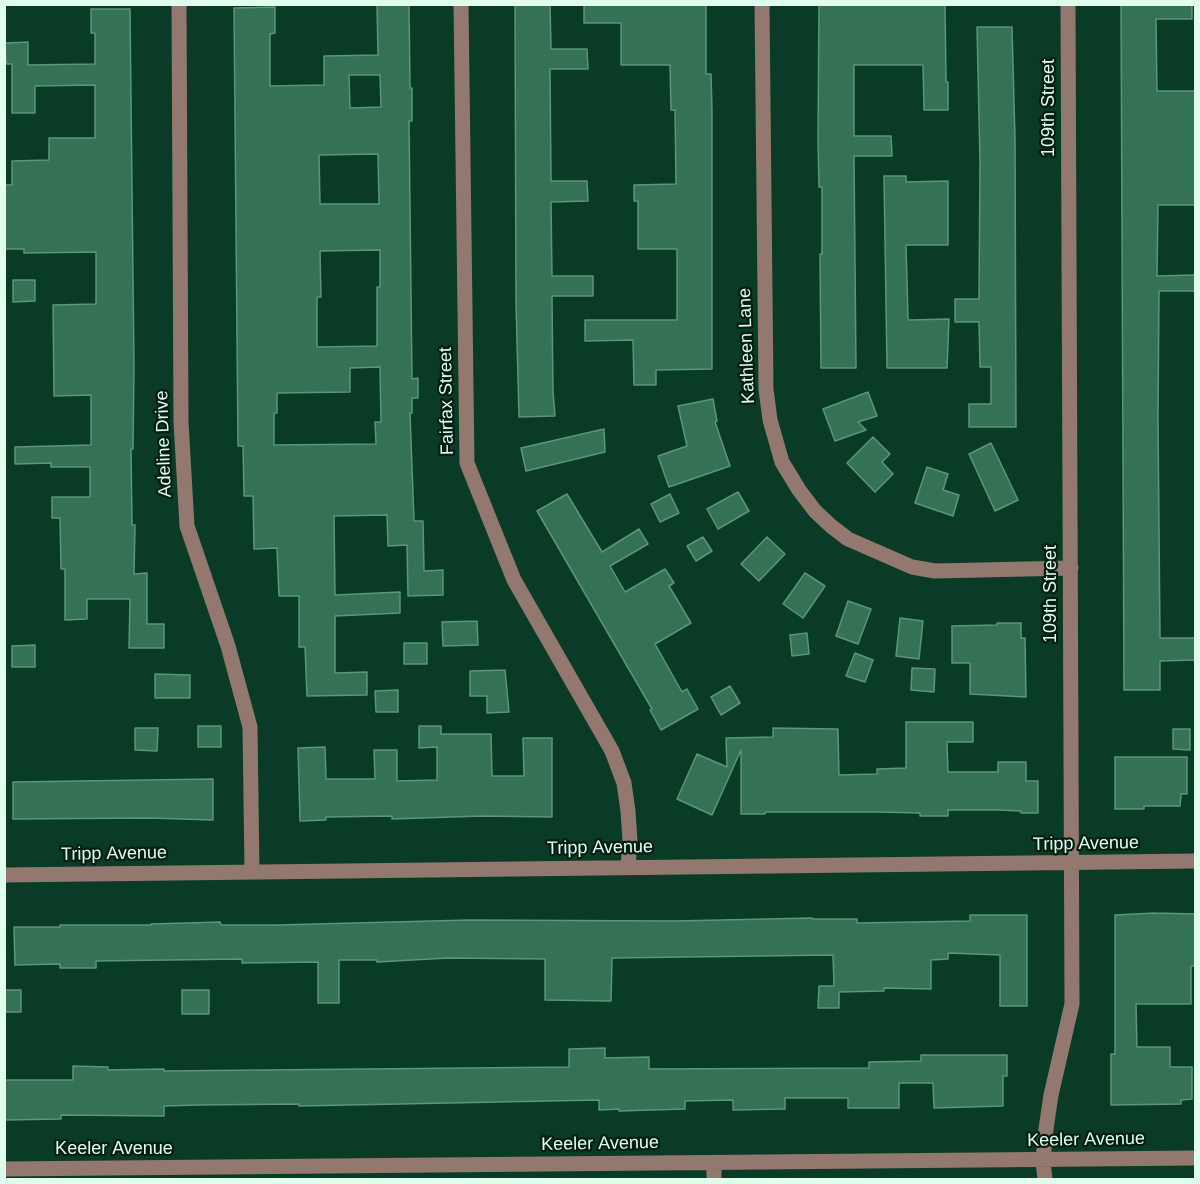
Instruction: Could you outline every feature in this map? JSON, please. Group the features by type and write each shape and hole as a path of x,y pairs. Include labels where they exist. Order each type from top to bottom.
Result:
{"street":[{"name":"Adeline Drive","path":"179,4 181,422 187,526 228,646 250,727 252,872"},
{"name":"Fairfax Street","path":"461,4 467,463 514,580 612,751 624,783 630,841 628,867"},
{"name":"Kathleen Lane","path":"762,4 766,389 770,420 782,462 814,511 831,526 848,539 912,567 935,571 1071,568"},
{"name":"109th Street","path":"1045,1179 1043,1160 1051,1095 1072,1004 1068,4"},
{"name":"Tripp Avenue","path":"4,875 1196,861"},
{"name":"Keeler Avenue","path":"4,1169 65,1174 353,1173 714,1163 1196,1158"},
{"path":"714,1163 714,1179"}],"building":[{"path":"377,4 409,4 410,88 412,88 412,121 409,121 412,379 418,378 418,398 412,398 412,413 410,413 414,521 423,521 424,571 443,570 443,595 408,596 407,545 388,546 387,515 334,516 335,595 400,592 400,613 335,616 335,673 367,672 367,695 307,696 305,647 299,647 299,596 279,596 277,548 254,549 253,496 244,496 243,446 238,446 234,8 275,7 275,33 270,34 270,86 324,85 324,56 378,55","holes":["349,75 380,75 381,107 350,108","378,154 379,204 320,204 319,155","380,250 380,287 377,287 377,346 317,347 317,297 321,297 320,251","380,367 381,422 375,422 376,444 274,445 274,413 277,413 277,393 350,392 350,368"]},
{"path":"515,4 550,4 551,49 587,49 588,69 550,69 551,181 587,181 588,201 551,202 552,276 593,276 593,296 552,296 555,416 519,417 516,303"},
{"path":"584,4 706,4 706,74 711,74 712,110 712,369 656,370 656,385 634,385 633,340 585,341 585,320 677,320 677,249 638,249 638,201 634,201 634,185 676,184 675,110 671,110 670,65 621,65 621,23 584,23"},
{"path":"819,4 945,4 948,110 924,110 923,65 854,65 854,136 891,136 892,156 854,156 856,368 821,368 822,187 819,187 818,141"},
{"path":"1121,4 1192,4 1192,19 1156,19 1157,91 1196,91 1196,205 1158,205 1157,276 1196,275 1196,291 1159,291 1158,417 1160,638 1196,638 1196,660 1160,661 1160,690 1124,690"},
{"path":"91,9 130,9 134,367 133,449 131,449 132,525 135,525 134,574 147,573 147,624 164,624 164,648 129,648 130,599 87,599 87,619 65,620 65,569 61,569 60,518 52,518 52,497 90,497 90,467 51,467 51,463 15,464 15,447 91,445 91,395 54,396 53,305 96,304 96,252 24,253 24,249 4,249 5,185 12,185 12,161 49,160 49,138 95,138 95,85 35,86 35,113 12,113 12,64 6,64 5,43 28,42 28,65 95,64 95,33 91,33"},
{"path":"977,27 1012,27 1015,138 1016,427 969,427 969,404 991,404 991,367 980,367 979,322 955,322 955,299 979,299 980,162"},
{"path":"884,176 906,176 906,182 948,181 948,245 906,245 908,318 909,320 949,319 947,368 887,368"},
{"path":"13,280 35,280 35,301 13,302"},
{"path":"868,392 877,416 858,422 866,430 835,441 823,409"},
{"path":"713,399 717,421 715,422 730,466 669,487 658,456 687,446 678,406"},
{"path":"604,429 605,452 526,471 521,448"},
{"path":"873,437 890,454 882,462 893,474 875,492 847,463"},
{"path":"991,443 1018,500 995,511 969,454"},
{"path":"927,467 948,474 943,490 959,495 953,516 915,503"},
{"path":"738,492 749,511 718,529 707,509"},
{"path":"567,494 602,552 639,529 648,544 610,566 625,592 665,569 674,583 669,586 691,623 655,644 682,692 687,689 698,709 661,730 650,710 652,709 537,511"},
{"path":"670,494 679,513 660,522 651,504"},
{"path":"703,537 712,551 696,561 687,546"},
{"path":"767,537 785,554 759,581 741,564"},
{"path":"805,573 825,586 803,618 783,604"},
{"path":"848,601 871,609 858,644 836,636"},
{"path":"900,618 923,621 919,659 896,656"},
{"path":"477,621 478,645 443,646 442,622"},
{"path":"997,623 1021,623 1021,638 1025,638 1026,697 970,694 970,663 952,663 952,626 997,625"},
{"path":"807,633 809,654 792,656 790,635"},
{"path":"404,643 427,643 427,664 404,664"},
{"path":"35,645 35,667 12,667 12,646"},
{"path":"855,653 873,660 865,682 846,676"},
{"path":"912,668 935,669 934,692 911,690"},
{"path":"505,670 509,712 487,713 487,696 470,696 470,671"},
{"path":"155,674 190,675 190,698 155,698"},
{"path":"730,686 740,703 721,715 711,697"},
{"path":"398,690 398,712 376,712 375,691"},
{"path":"906,722 973,722 973,742 947,742 948,772 998,772 998,762 1026,762 1026,781 1038,781 1038,813 948,810 948,816 878,812 741,814 741,750 712,815 677,799 697,754 727,767 726,738 773,737 773,728 838,729 839,775 877,774 877,769 906,768"},
{"path":"198,726 221,726 221,747 198,747"},
{"path":"419,726 441,726 441,734 491,734 492,776 524,776 523,738 552,738 552,817 483,816 392,819 392,816 326,817 326,820 300,821 298,748 325,747 326,779 375,779 374,750 397,750 397,781 437,780 437,747 419,748"},
{"path":"135,728 158,728 157,751 135,750"},
{"path":"1173,729 1190,729 1190,750 1173,749"},
{"path":"1115,757 1187,757 1187,794 1181,794 1180,806 1115,809"},
{"path":"213,779 213,820 13,819 13,782"},
{"path":"1196,914 1196,966 1191,966 1191,1004 1136,1004 1137,1047 1170,1047 1170,1067 1192,1067 1192,1099 1181,1100 1181,1104 1111,1105 1111,1054 1115,1054 1115,915"},
{"path":"970,915 1027,915 1027,1006 1000,1006 1000,955 948,953 948,959 931,960 931,989 884,988 884,991 839,992 839,1008 818,1008 819,986 834,986 833,955 612,958 611,1001 545,1000 545,959 448,958 377,962 377,960 339,960 339,1003 318,1003 318,962 242,963 242,959 96,961 96,968 60,968 60,964 15,965 14,927 220,922 221,925 278,925 469,920 675,921 812,918 857,919 857,923 970,921"},
{"path":"4,990 21,990 21,1012 4,1012"},
{"path":"182,990 209,990 209,1014 182,1014"},
{"path":"605,1048 605,1058 649,1057 649,1069 869,1068 869,1062 921,1061 921,1055 1007,1055 1007,1076 1003,1076 1003,1106 934,1108 933,1083 899,1083 899,1108 848,1108 848,1098 785,1098 785,1109 733,1110 733,1100 685,1101 685,1109 619,1111 619,1109 599,1110 599,1100 299,1106 299,1104 198,1105 164,1106 164,1116 61,1115 61,1119 4,1120 4,1080 73,1080 73,1066 108,1067 108,1070 164,1069 164,1071 569,1067 569,1049"}]}
